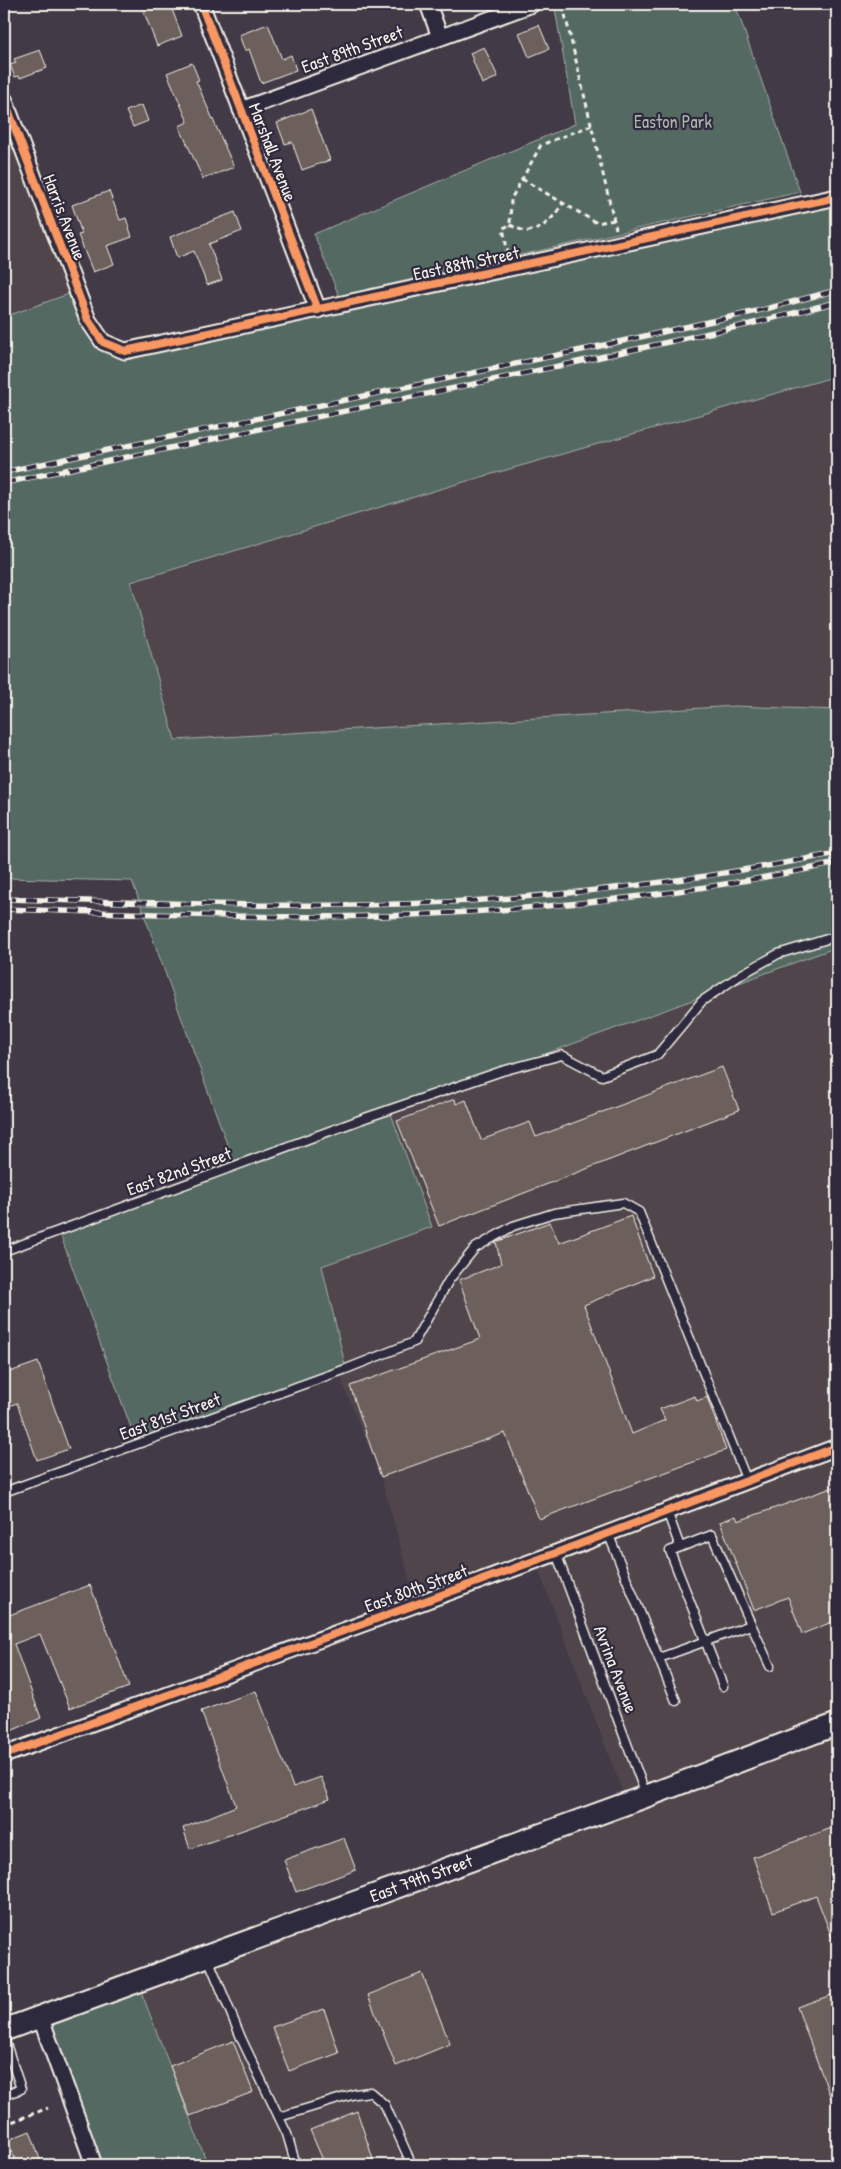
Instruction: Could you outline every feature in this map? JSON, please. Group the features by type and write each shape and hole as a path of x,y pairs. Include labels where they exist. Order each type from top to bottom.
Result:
{"main road":[{"name":"East 79th Street","path":"4,2030 646,1796 837,1724"}],"street":[{"name":"Marshall Avenue","path":"201,4 318,310"},
{"path":"428,4 440,37"},
{"name":"East 89th Street","path":"241,110 532,4"},
{"name":"Harris Avenue","path":"4,99 88,320 103,342"},
{"name":"East 88th Street","path":"103,342 125,351 837,197"},
{"name":"East 80th Street","path":"4,1755 556,1553 837,1447"},
{"path":"40,2016 94,2165"}],"lane":[{"name":"East 82nd Street","path":"4,1251 365,1118 502,1071 562,1055 602,1076 657,1055 702,1001 742,974 778,954 837,936"},
{"name":"East 81st Street","path":"4,1492 414,1342 449,1280 475,1248 513,1226 554,1213 623,1203 639,1212 747,1481"},
{"path":"667,1511 680,1547"},
{"path":"608,1533 676,1701"},
{"path":"723,1686 670,1551 712,1535 715,1538 770,1666"},
{"name":"Avrina Avenue","path":"556,1553 646,1796"},
{"path":"659,1658 748,1626 750,1622"},
{"path":"207,1956 242,2040 287,2134 296,2165"},
{"path":"4,2038 21,2089 4,2095"},
{"path":"279,2117 355,2094 370,2092 385,2105 412,2165"}],"path":[{"path":"563,6 617,232"},
{"path":"510,225 511,199 541,145 592,125"},
{"path":"522,178 597,223 614,220"},
{"path":"509,257 503,228 510,225 528,232 540,228 556,215 564,203"},
{"path":"4,2125 48,2108"}],"shaded area":[{"path":"4,99 77,291 4,317"},
{"path":"837,357 837,2165 208,2165 137,1981 627,1803 535,1561 416,1604 381,1477 343,1385 322,1266 120,542"}],"green space":[{"name":"Easton Park","path":"568,4 735,4 800,192 339,296 314,234 575,124 555,9"},
{"path":"837,197 837,376 457,484 131,582 175,740 735,706 837,710 837,947 390,1111 432,1227 322,1266 346,1369 137,1444 59,1231 235,1166 132,881 4,878 4,317 77,291 88,320 125,351"},
{"path":"137,1981 208,2165 94,2165 40,2016"}],"building":[{"path":"150,4 170,4 182,36 157,46 142,7"},
{"path":"268,24 282,59 291,55 296,70 261,83 249,49 245,51 239,35"},
{"path":"539,25 549,49 529,57 519,33"},
{"path":"484,47 498,77 482,84 470,53"},
{"path":"40,50 47,68 20,78 19,76 15,77 10,65 16,63 14,59"},
{"path":"192,63 199,80 196,81 234,167 203,179 179,126 188,122 167,73"},
{"path":"142,105 148,121 133,127 126,111"},
{"path":"311,109 330,160 302,170 292,142 285,144 277,123"},
{"path":"109,191 120,220 126,218 132,237 107,246 114,264 93,272 78,235 82,234 72,205"},
{"path":"235,212 242,231 209,244 222,280 207,285 194,251 177,258 170,237"},
{"path":"722,1067 739,1110 439,1226 397,1121 455,1099 456,1104 466,1100 481,1140 530,1122 536,1137"},
{"path":"631,1216 653,1276 584,1305 632,1434 665,1420 660,1409 695,1396 697,1401 707,1397 726,1450 539,1519 505,1433 381,1477 350,1386 480,1339 459,1280 501,1264 496,1242 550,1222 559,1243"},
{"path":"38,1362 69,1449 37,1460 17,1403 4,1408 4,1374"},
{"path":"837,1486 837,1620 802,1634 788,1597 754,1610 720,1522 736,1516 738,1521"},
{"path":"90,1585 129,1687 70,1708 40,1634 14,1644 41,1718 11,1731 4,1709 4,1617"},
{"path":"256,1691 293,1787 321,1777 330,1799 190,1849 183,1828 236,1806 201,1711"},
{"path":"837,1826 836,1948 816,1896 773,1912 753,1857"},
{"path":"344,1838 356,1870 296,1892 284,1860"},
{"path":"422,1973 450,2044 396,2066 368,1995"},
{"path":"837,1993 837,2112 836,2112 797,2007"},
{"path":"324,2009 339,2053 289,2071 272,2027"},
{"path":"233,2041 253,2092 190,2116 170,2066"},
{"path":"357,2111 375,2165 325,2165 310,2130"},
{"path":"30,2131 42,2165 17,2165 8,2140"}],"railway":[{"path":"4,472 591,348 766,309 837,290"},
{"path":"4,483 573,363 750,324 837,302"},
{"path":"4,899 216,904 375,905 428,903 582,892 634,886 786,863 837,853"},
{"path":"4,909 288,917 439,914 611,900 668,893 837,863"}],"cycle path":[{"path":"201,4 318,310"},
{"path":"4,99 88,320 103,342 125,351 837,197"},
{"path":"4,1755 556,1553 837,1447"}]}
